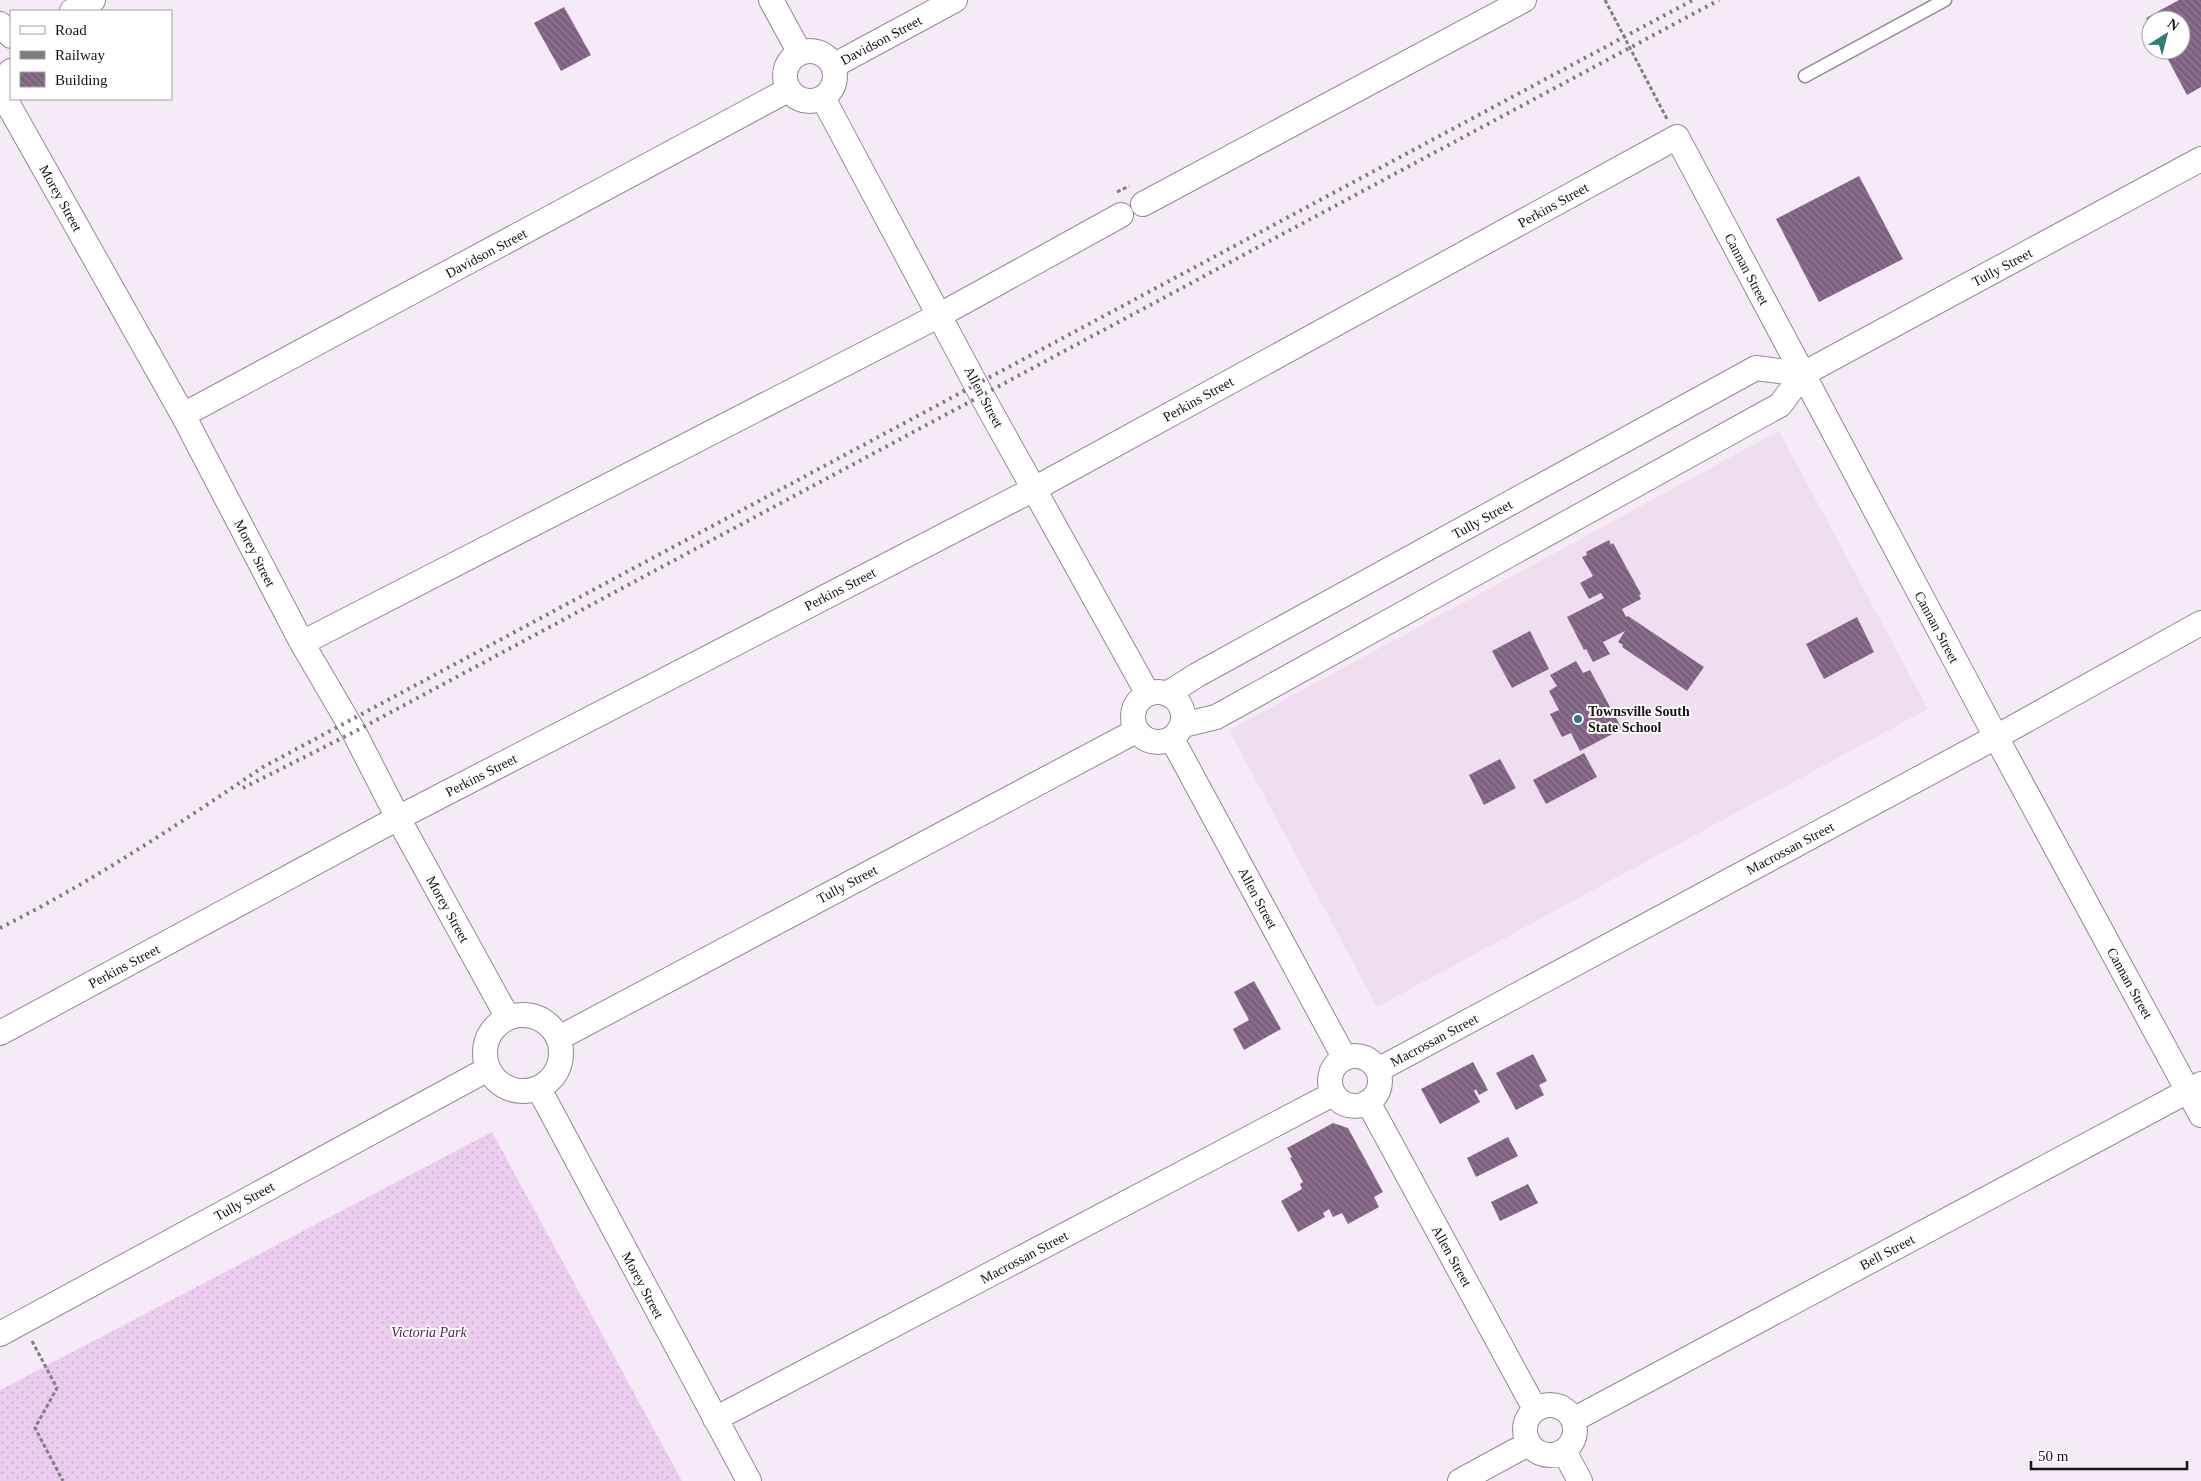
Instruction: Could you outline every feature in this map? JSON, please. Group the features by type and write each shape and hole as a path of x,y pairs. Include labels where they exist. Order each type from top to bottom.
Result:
{"street":[{"path":"74,10 93,0"},
{"path":"771,0 800,53"},
{"name":"Davidson Street","path":"833,66 956,0"},
{"path":"1143,204 1524,0"},
{"path":"0,24 10,35"},
{"path":"808,51 820,53 827,58 836,74 835,84 830,92 815,102 797,98 788,90 785,82 786,68 790,61 800,53 808,51"},
{"path":"0,82 10,72"},
{"name":"Morey Street","path":"0,90 183,415 302,643 354,732 398,818 508,1018"},
{"name":"Davidson Street","path":"183,415 788,90"},
{"name":"Allen Street","path":"823,98 940,314 981,394 1034,489 1158,694"},
{"name":"Cannan Street","path":"1677,138 1996,737 2195,1087 2201,1115"},
{"name":"Perkins Street","path":"0,1034 398,818 1034,489 1677,138"},
{"name":"Tully Street","path":"1177,732 1216,717 1780,405 1803,374 2201,159"},
{"path":"302,643 940,314 1120,215"},
{"name":"Tully Street","path":"1158,694 1197,675 1756,368 1803,374"},
{"name":"Macrossan Street","path":"1378,1070 1996,737 2201,623"},
{"path":"1158,694 1176,699 1184,716 1177,732 1159,743 1146,740 1136,731 1132,720 1133,710 1139,700 1158,694"},
{"name":"Tully Street","path":"559,1038 1136,731"},
{"name":"Allen Street","path":"1177,732 1344,1057"},
{"path":"519,1015 532,1015 552,1027 559,1038 562,1049 561,1061 557,1072 550,1082 539,1088 521,1091 504,1087 488,1069 485,1057 488,1039 497,1024 508,1018 519,1015"},
{"path":"1353,1055 1364,1057 1372,1062 1378,1070 1380,1078 1379,1088 1375,1096 1360,1106 1341,1102 1333,1094 1330,1086 1330,1073 1334,1065 1344,1057 1353,1055"},
{"name":"Tully Street","path":"0,1334 488,1069"},
{"name":"Bell Street","path":"1573,1420 2195,1087"},
{"name":"Morey Street","path":"539,1088 749,1481"},
{"name":"Macrossan Street","path":"715,1419 1333,1094"},
{"name":"Allen Street","path":"1368,1102 1535,1409"},
{"path":"1550,1405 1559,1406 1567,1411 1573,1420 1575,1428 1574,1438 1564,1451 1556,1455 1544,1455 1536,1452 1528,1444 1525,1435 1525,1423 1535,1409 1550,1405"},
{"path":"1460,1481 1528,1444"},
{"path":"1564,1451 1580,1481"}],"lane":[{"path":"1805,76 1945,0"}],"path":[{"path":"1604,0 1677,138"},
{"path":"22,1322 57,1388 35,1428 63,1481"}],"shaded area":[{"name":"Townsville South State School","path":"1779,431 1928,709 1377,1007 1229,730"}],"green space":[{"name":"Victoria Park","path":"492,1132 682,1481 0,1481 0,1390"}],"building":[{"path":"2179,0 2201,0 2201,87 2187,95 2168,60 2191,60 2191,10 2161,10"},
{"path":"564,7 591,55 561,71 534,23"},
{"path":"1859,176 1903,259 1819,302 1776,219"},
{"path":"1609,540 1611,545 1613,543 1641,594 1639,595 1641,599 1622,609 1626,617 1628,616 1704,667 1687,691 1622,647 1623,645 1618,642 1625,631 1603,642 1610,654 1593,662 1586,649 1584,650 1567,617 1604,598 1601,593 1589,599 1580,583 1593,576 1582,557 1587,555 1586,552"},
{"path":"1857,617 1874,652 1824,679 1806,644"},
{"path":"1530,631 1549,669 1512,688 1492,651"},
{"path":"1576,661 1583,673 1590,670 1622,729 1580,751 1571,733 1562,737 1550,714 1559,710 1549,691 1557,686 1550,675"},
{"path":"1584,753 1597,777 1546,804 1533,780"},
{"path":"1500,759 1516,788 1484,805 1469,775"},
{"path":"1254,981 1281,1029 1244,1050 1233,1029 1249,1020 1234,992"},
{"path":"1533,1054 1547,1081 1539,1085 1544,1095 1516,1110 1496,1073"},
{"path":"1473,1062 1488,1090 1479,1095 1476,1089 1474,1091 1480,1102 1440,1124 1421,1089"},
{"path":"1333,1123 1348,1128 1383,1192 1374,1197 1379,1207 1348,1224 1342,1213 1333,1217 1329,1209 1323,1213 1325,1217 1298,1232 1281,1201 1302,1189 1300,1184 1303,1182 1290,1158 1292,1157 1287,1148"},
{"path":"1508,1137 1518,1156 1476,1177 1467,1158"},
{"path":"1528,1184 1538,1203 1500,1221 1491,1202"}],"railway":[{"path":"0,928 101,872 263,767 1693,0"},
{"path":"243,788 354,732 1719,0"}],"place":[{"name":"Townsville South State School","path":"1578,719"}]}
